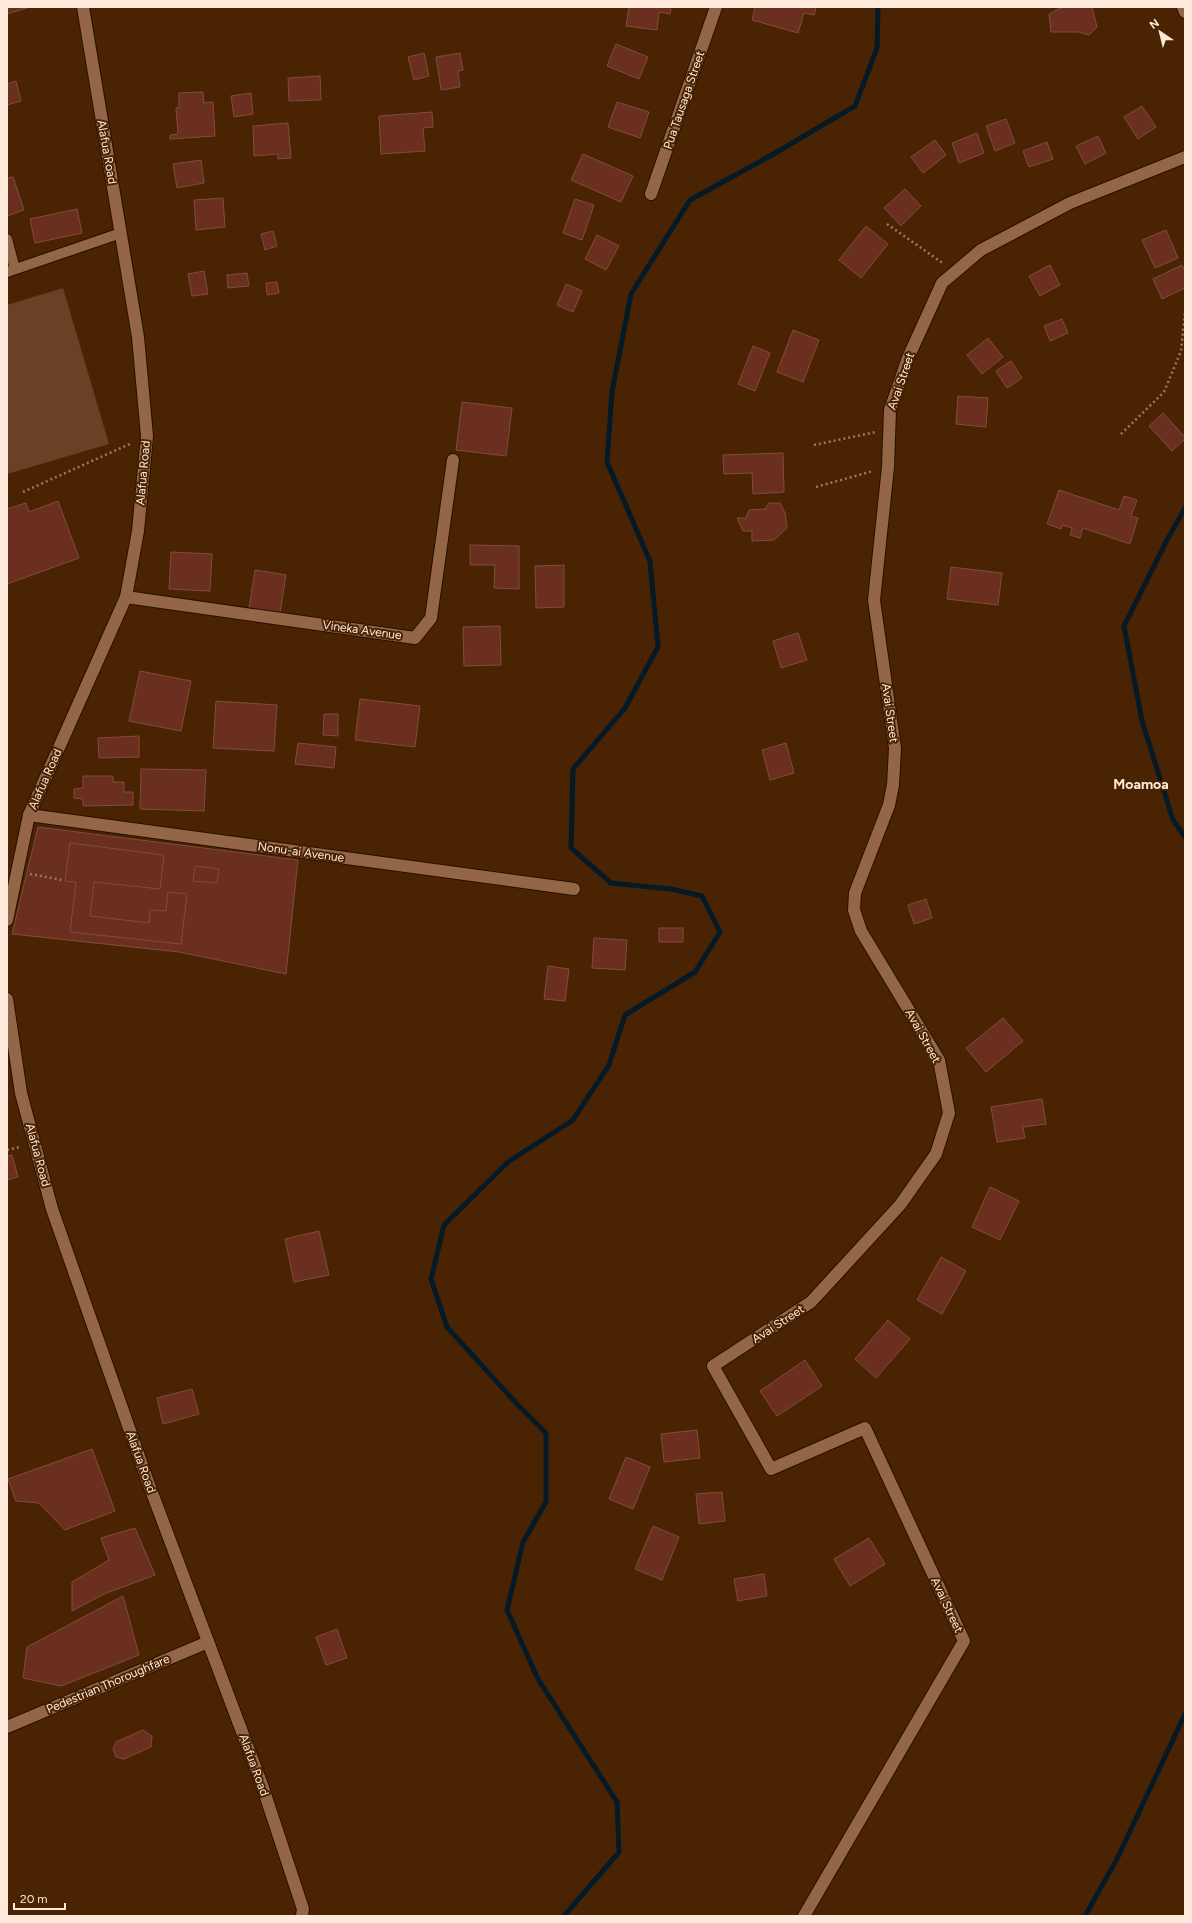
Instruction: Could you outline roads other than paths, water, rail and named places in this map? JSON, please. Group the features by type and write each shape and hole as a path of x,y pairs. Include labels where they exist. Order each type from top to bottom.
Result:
{"street":[{"name":"Alafua Road","path":"7,920 29,815 126,597 138,531 146,436 138,337 83,7"},
{"name":"Pua Tausaga Street","path":"651,194 716,7"},
{"path":"1183,7 1185,12"},
{"name":"Avai Street","path":"804,1916 964,1641 865,1428 771,1469 713,1366 811,1302 900,1205 936,1154 949,1113 939,1060 861,931 854,910 854,893 889,805 893,785 895,748 874,600 888,467 888,429 890,410 908,358 942,283 981,250 1016,230 1070,203 1185,157"},
{"name":"Vineka Avenue","path":"126,597 415,638 431,618 453,460"},
{"name":"Nonu-ai Avenue","path":"29,815 574,889"},
{"name":"Alafua Road","path":"7,999 21,1093 52,1209 148,1482 262,1785 303,1909 302,1916"},
{"name":"Pedestrian Thoroughfare","path":"7,1727 208,1642"}],"lane":[{"path":"7,239 11,271 121,233"}],"waterway":[{"path":"564,1916 619,1852 617,1802 538,1679 507,1610 523,1542 546,1502 546,1433 516,1403 447,1327 431,1279 444,1225 508,1162 573,1120 609,1065 625,1015 695,972 720,932 702,896 671,889 611,883 571,848 573,769 625,708 658,647 650,561 607,462 612,392 631,294 690,200 770,156 855,106 877,48 878,7"},
{"path":"1185,508 1167,540 1124,626 1142,721 1173,820 1185,837"},
{"path":"1085,1916 1117,1859 1185,1714"}],"district":[{"name":"Moamoa","path":"1141,784"}]}
